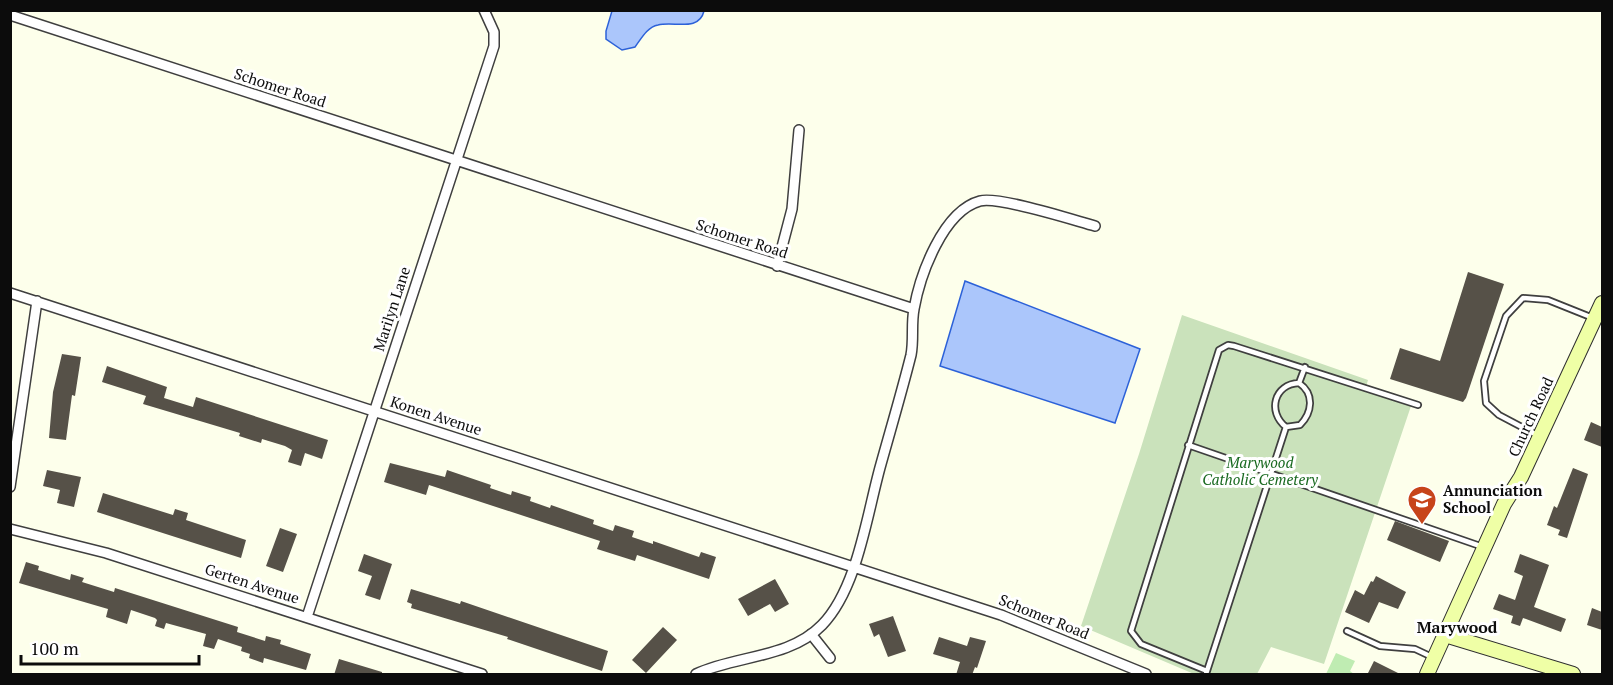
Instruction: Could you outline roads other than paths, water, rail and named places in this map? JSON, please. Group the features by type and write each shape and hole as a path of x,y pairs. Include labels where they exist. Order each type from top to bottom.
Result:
{"street":[{"name":"Marilyn Lane","path":"307,617 494,46 494,32 484,10"},
{"name":"Schomer Road","path":"10,15 914,309"},
{"path":"777,266 792,209 799,130"},
{"path":"696,675 723,663 774,652 811,634 835,609 853,568 911,352 914,309 928,263 943,231 960,213 981,201 1009,204 1095,226"},
{"name":"Konen Avenue","path":"10,293 853,568"},
{"path":"10,487 37,302"},
{"name":"Church Road","path":"1427,675 1504,504 1540,437 1602,303"},
{"name":"Gerten Avenue","path":"10,529 106,553 482,675"},
{"name":"Schomer Road","path":"853,568 1001,615 1146,675"},
{"path":"811,634 830,658"},
{"path":"1444,635 1573,675"}],"lane":[{"path":"1540,437 1499,415 1486,403 1484,381 1506,316 1523,298 1548,300 1595,319"},
{"path":"1286,427 1207,673 1141,644 1131,631 1216,356 1223,346 1234,346 1305,367 1418,405"},
{"path":"1299,383 1305,367"},
{"path":"1286,427 1300,425 1310,412 1306,390 1299,383"},
{"path":"1286,427 1276,415 1275,401 1278,393 1288,384 1299,383"},
{"path":"1188,445 1485,548"},
{"path":"1347,632 1380,646 1415,649 1435,658"}],"water":[{"path":"612,10 704,11 697,21 691,24 654,26 635,47 622,50 606,39"},
{"path":"965,281 1140,349 1115,423 940,366"}],"place":[{"name":"Annunciation School","path":"1422,526"}],"district":[{"name":"Marywood","path":"1457,627"}],"park label":[{"name":"Marywood Catholic Cemetery","path":"1260,472"}]}
